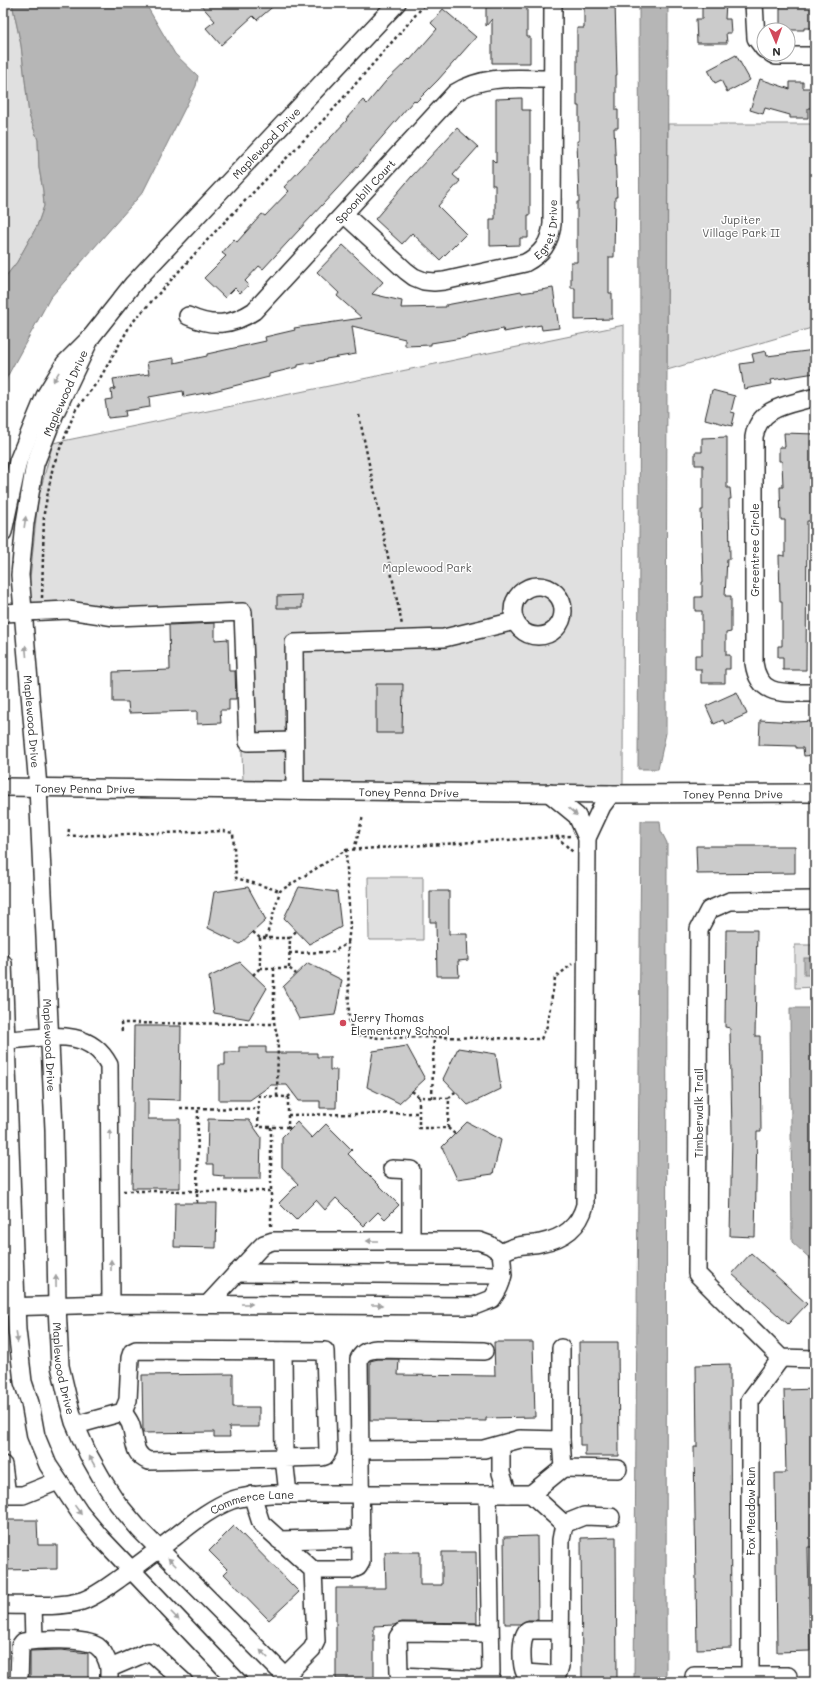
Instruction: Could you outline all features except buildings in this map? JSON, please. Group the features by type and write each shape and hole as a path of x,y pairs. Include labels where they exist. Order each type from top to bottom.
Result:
{"street":[{"name":"Maplewood Drive","path":"3,532 18,461 45,396 65,363 91,337 133,284 396,3"},
{"name":"Egret Drive","path":"344,214 406,271 414,277 424,281 444,281 525,263 534,259 547,244 551,234 552,224 553,3"},
{"path":"754,3 756,38"},
{"path":"796,56 815,56"},
{"name":"Spoonbill Court","path":"188,316 201,322 216,324 235,321 245,317 261,305 448,100 463,88 490,79 552,79"},
{"name":"Maplewood Drive","path":"91,337 55,413 35,464 25,523 20,575 38,788 54,1129 56,1306 60,1366 68,1400 88,1454 118,1504 140,1530 288,1679"},
{"name":"Greentree Circle","path":"815,397 776,408 760,419 755,428 754,663 755,673 760,682 766,688 775,692 815,693"},
{"path":"3,613 68,610 115,617 243,612 248,742 294,741"},
{"path":"295,790 294,643 444,638 515,620"},
{"name":"Toney Penna Drive","path":"3,787 611,794 815,793"},
{"path":"501,1253 515,1247 557,1239 573,1229 579,1221 584,1205 582,837 577,816 549,793"},
{"path":"582,837 611,794"},
{"name":"Timberwalk Trail","path":"781,1358 697,1274 699,929 709,910 730,901 815,900"},
{"path":"3,963 9,1307 17,1330 23,1382 30,1403 36,1436 48,1465 80,1513 131,1570 238,1682"},
{"path":"5,1040 50,1036 84,1040 97,1049 109,1065 111,1304"},
{"path":"392,1169 411,1170 411,1240"},
{"path":"9,1307 111,1304 474,1306 492,1299 497,1292 503,1279 501,1253 490,1245 479,1241 411,1240 271,1242 264,1244 208,1304"},
{"path":"236,1273 503,1275"},
{"path":"252,1495 261,1523 313,1570 351,1570 358,1567 361,1562 359,1359 362,1354 377,1348 484,1351"},
{"path":"561,1348 561,1440 563,1468"},
{"path":"136,1350 325,1351 328,1451 325,1456 322,1457 149,1461 138,1455 130,1424 123,1412 128,1400 130,1358 132,1352 136,1350"},
{"path":"283,1351 284,1458 288,1494"},
{"path":"781,1358 815,1359"},
{"name":"Fox Meadow Run","path":"750,1675 750,1400 781,1358"},
{"path":"76,1425 123,1412"},
{"path":"360,1450 484,1449 520,1439 561,1440"},
{"path":"501,1445 501,1473 508,1494"},
{"path":"3,1465 5,1494 23,1495 58,1481"},
{"path":"564,1524 531,1494 563,1468 618,1469"},
{"path":"488,1494 491,1673 483,1680 401,1676 398,1673 398,1637 402,1632 490,1633"},
{"name":"Commerce Lane","path":"3,1605 62,1604 82,1601 100,1593 198,1518 215,1507 252,1495 531,1494"},
{"path":"564,1524 584,1516 611,1517"},
{"path":"560,1630 561,1540 564,1524"},
{"path":"279,1540 361,1538"},
{"path":"288,1679 312,1649 316,1641 313,1570"},
{"path":"33,1605 34,1640"},
{"path":"19,1682 20,1646 23,1642 34,1640 90,1642 103,1651 109,1674"},
{"path":"109,1674 115,1666 151,1652 178,1681"},
{"path":"694,1676 788,1676"}],"path":[{"path":"42,600 44,513 53,466 76,409 99,380 131,324 211,236 331,112 426,3"},
{"path":"359,416 405,640"},
{"path":"354,850 363,816"},
{"path":"68,829 68,836 223,831 233,833 236,878 280,891"},
{"path":"266,938 280,891 346,850 557,837 582,837"},
{"path":"557,837 574,854"},
{"path":"346,850 350,926 348,943 349,1024 359,1035 380,1038 434,1037 541,1039 547,1026 555,978 574,962"},
{"path":"289,968 290,938 296,931"},
{"path":"253,932 260,938 290,938"},
{"path":"253,975 260,968 260,938"},
{"path":"289,954 332,952 348,943"},
{"path":"260,968 289,968 296,974"},
{"path":"274,968 274,1024 278,1040 277,1097"},
{"path":"122,1031 121,1023 274,1024"},
{"path":"432,1098 434,1037"},
{"path":"412,1091 419,1098 419,1128 448,1128 455,1134"},
{"path":"448,1128 449,1098 455,1092"},
{"path":"288,1097 289,1128 257,1128 258,1095 288,1097 293,1093"},
{"path":"419,1098 449,1098"},
{"path":"180,1108 258,1109"},
{"path":"197,1203 198,1108"},
{"path":"288,1115 419,1113"},
{"path":"271,1127 271,1242"},
{"path":"122,1191 271,1191"}],"green space":[{"path":"3,3 12,3 21,45 29,115 38,140 39,168 44,206 37,226 17,262 3,280"},
{"name":"Jupiter Village Park II","path":"668,124 815,124 815,327 667,370"},
{"name":"Maplewood Park","path":"624,325 623,786 243,781 237,618 30,616 30,579 38,499 53,443"},
{"path":"368,877 423,877 423,940 369,940"},
{"path":"795,945 815,945 815,987 795,988"}],"shaded area":[{"path":"12,3 145,3 175,54 198,76 196,86 143,192 50,298 7,377 3,391 3,280 17,262 37,226 44,206 39,168 38,140 29,115 21,45"},
{"path":"639,3 668,3 666,733 658,769 638,769 640,328"},
{"path":"641,821 660,821 661,831 667,843 666,1682 634,1682"},
{"path":"804,958 815,958 815,975 804,975"},
{"path":"790,1008 815,1008 815,1263 792,1242"}],"place":[{"name":"Jerry Thomas Elementary School","path":"343,1023"}]}
